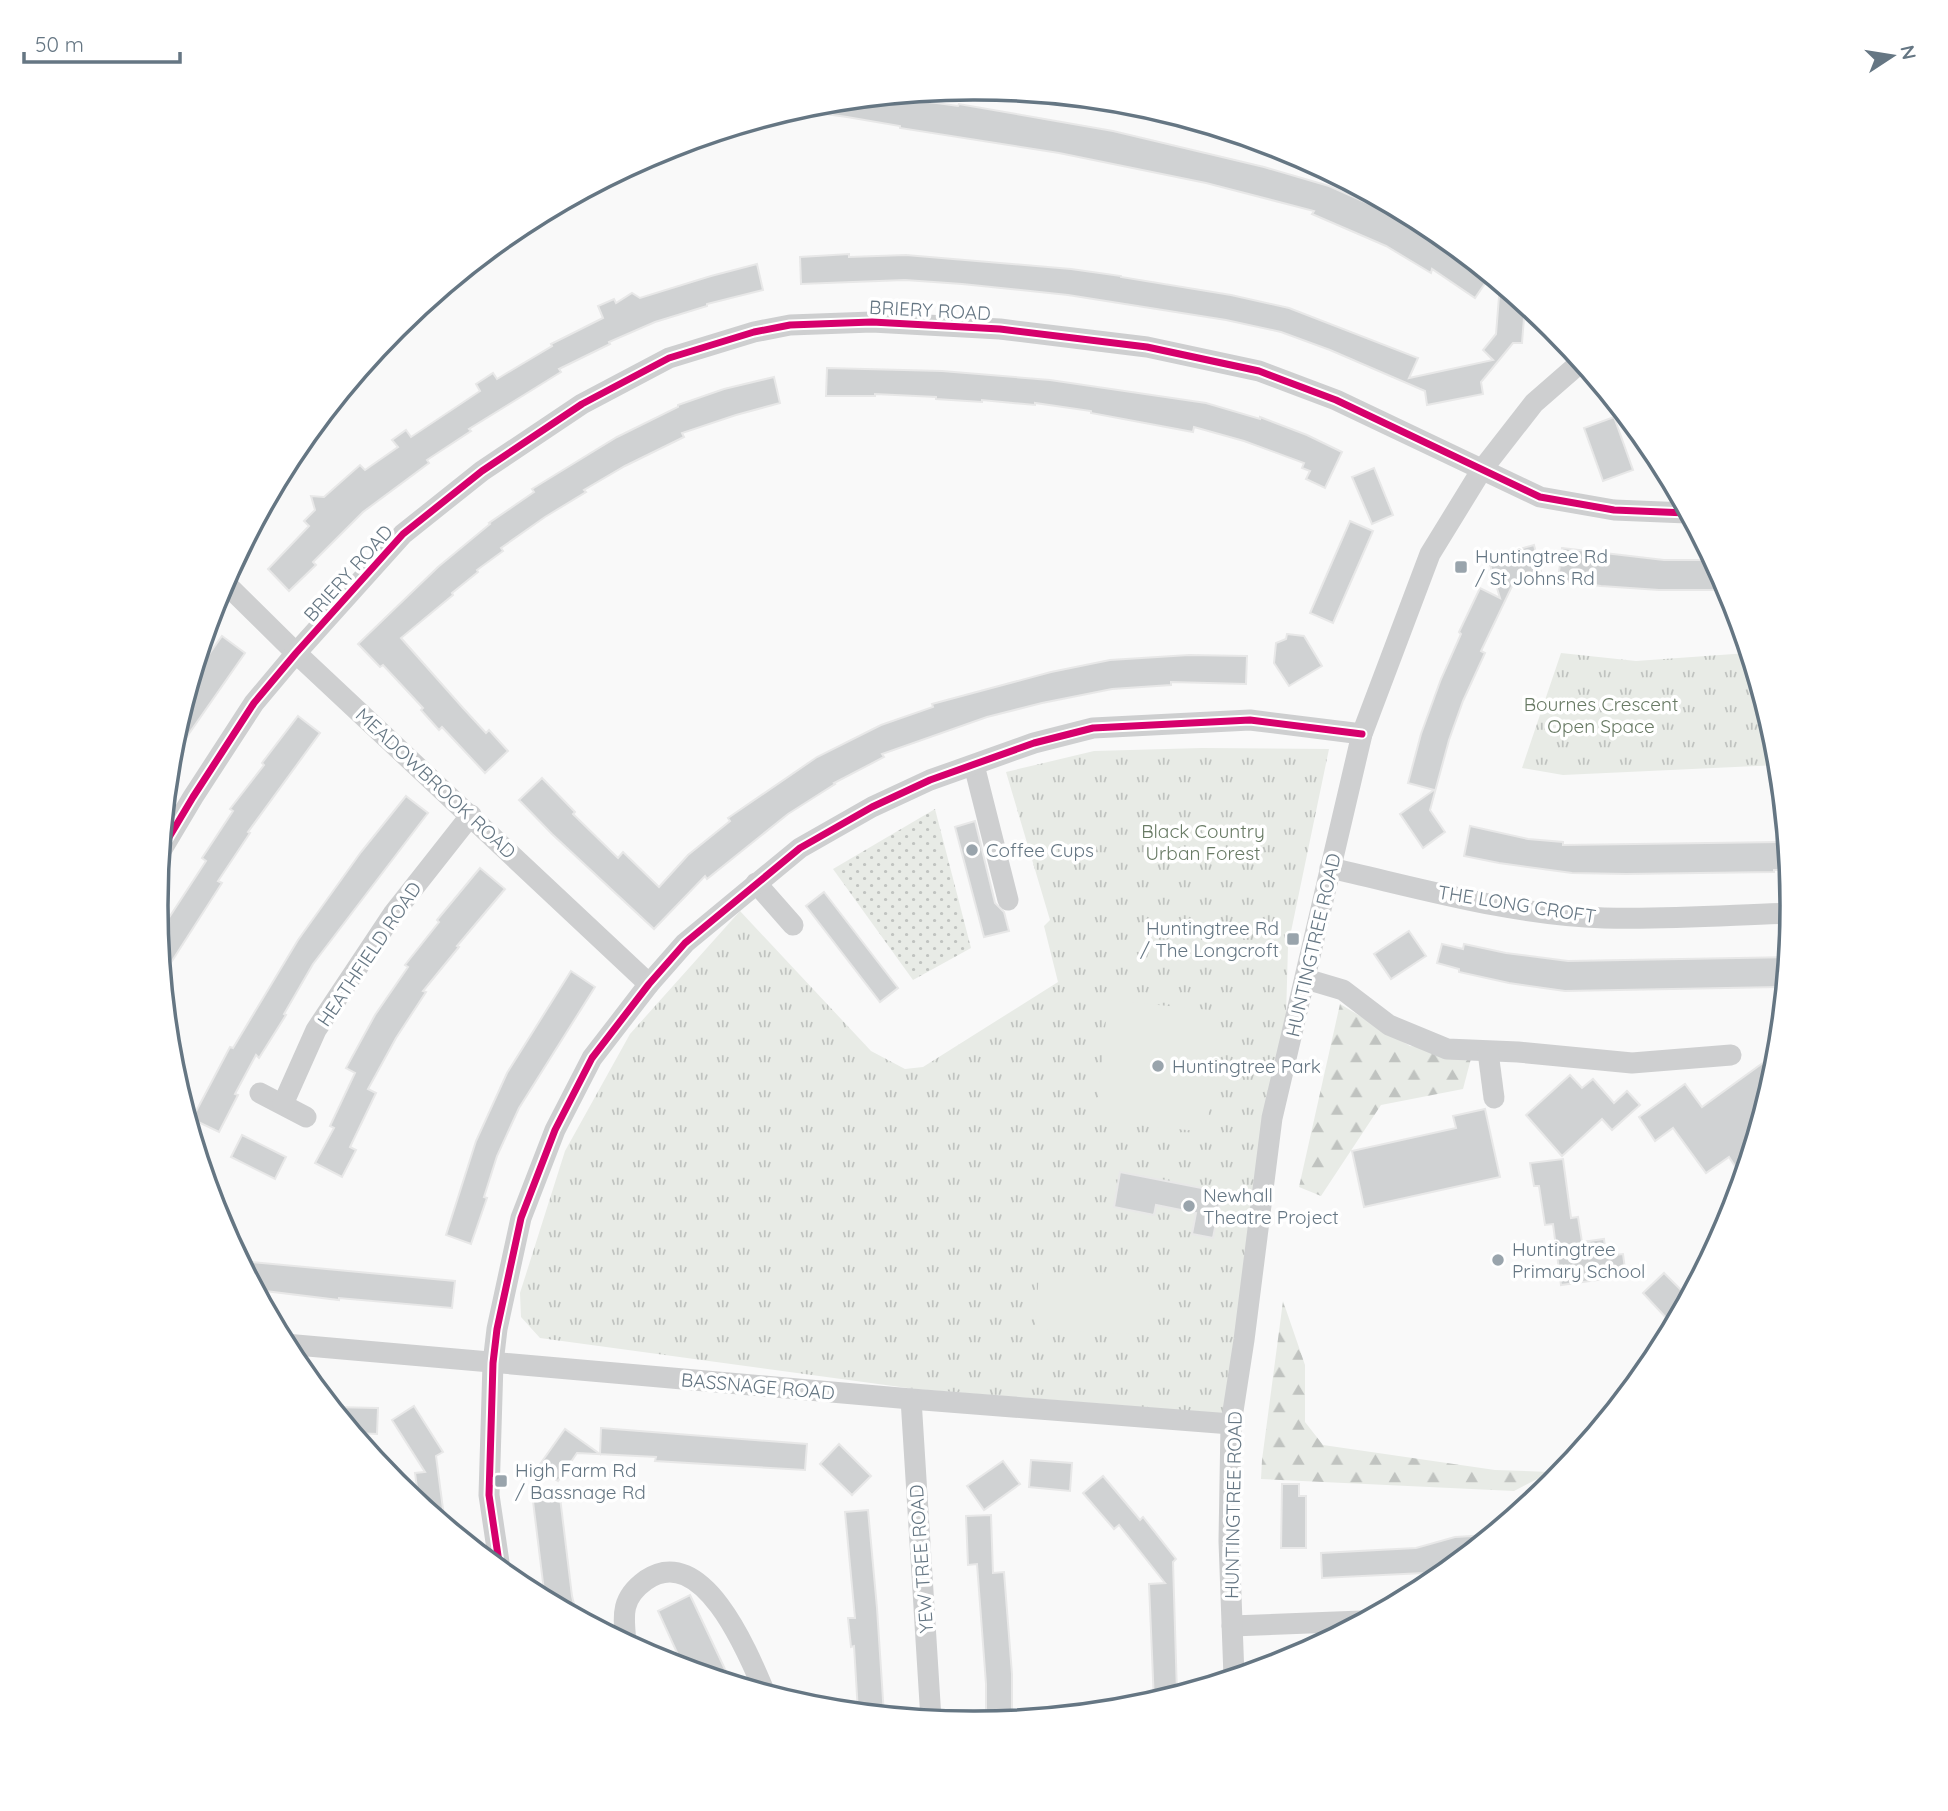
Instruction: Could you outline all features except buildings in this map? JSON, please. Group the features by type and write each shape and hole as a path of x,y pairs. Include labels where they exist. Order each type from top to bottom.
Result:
{"street":[{"name":"BRIERY ROAD","path":"172,832 254,703 403,534 482,471 582,404 668,358 754,332 790,325 872,322 1000,329 1147,347 1259,371 1336,400 1540,497 1614,510 1677,513"},
{"name":"HUNTINGTREE ROAD","path":"1234,1668 1228,1541 1231,1424 1272,1118 1362,734 1430,554 1481,471 1534,403 1574,368"},
{"name":"MEADOWBROOK ROAD","path":"233,591 649,984"},
{"path":"498,1555 489,1495 493,1363 497,1329 521,1218 555,1130 593,1058 649,984 685,943 800,848 872,807 930,780 1034,743 1093,728 1250,720 1362,734"},
{"path":"974,765 1008,900"},
{"name":"HEATHFIELD ROAD","path":"283,1104 316,1030 393,914 471,815"},
{"name":"THE LONG CROFT","path":"1330,868 1476,900 1545,912 1603,918 1780,913"},
{"path":"756,883 793,925"},
{"path":"1306,979 1343,990 1389,1026 1447,1049 1518,1052 1632,1063 1731,1055"},
{"path":"1488,1052 1494,1098"},
{"path":"260,1093 306,1117"},
{"name":"BASSNAGE ROAD","path":"299,1345 1231,1424"},
{"name":"YEW TREE ROAD","path":"911,1399 930,1710"},
{"path":"625,1631 625,1604 634,1590 660,1573 679,1573 695,1580 713,1596 729,1618 761,1683"},
{"path":"1232,1626 1342,1622"}],"green space":[{"name":"Bournes Crescent Open Space","path":"1561,653 1636,661 1739,654 1767,766 1563,775 1522,768"},
{"name":"Black Country Urban Forest","path":"1329,749 1288,946 1286,1017 1227,1414 915,1389 540,1338 521,1317 520,1293 565,1151 630,1034 740,911 871,1051 905,1069 923,1067 1058,982 1044,926 1050,920 1006,772 1094,751"},
{"path":"935,809 971,948 913,980 833,869"},
{"name":"Huntingtree Park","path":"1108,1000 1219,1011 1207,1132 1096,1121"},
{"path":"1340,1004 1410,1046 1473,1051 1463,1089 1381,1105 1321,1196 1299,1187"},
{"path":"1039,1273 1150,1279 1148,1335 1035,1329"},
{"path":"1283,1301 1305,1365 1305,1422 1323,1445 1495,1470 1547,1472 1514,1491 1261,1479"}],"cycle path":[{"path":"172,832 254,703 403,534 482,471 582,404 669,358 754,332 790,325 872,322 1000,329 1147,347 1259,371 1336,400 1540,497 1614,510 1677,513"},
{"path":"498,1555 489,1495 493,1363 497,1329 521,1218 555,1130 592,1058 649,984 685,943 800,848 872,807 930,780 1034,743 1093,728 1250,720 1362,734"}],"place":[{"name":"Huntingtree Rd / St Johns Rd","path":"1461,567"},
{"name":"Coffee Cups","path":"972,850"},
{"name":"Huntingtree Rd / The Longcroft","path":"1293,939"},
{"name":"Huntingtree Park","path":"1158,1066"},
{"name":"Newhall Theatre Project","path":"1189,1206"},
{"name":"Huntingtree Primary School","path":"1498,1260"},
{"name":"High Farm Rd / Bassnage Rd","path":"501,1481"}]}
